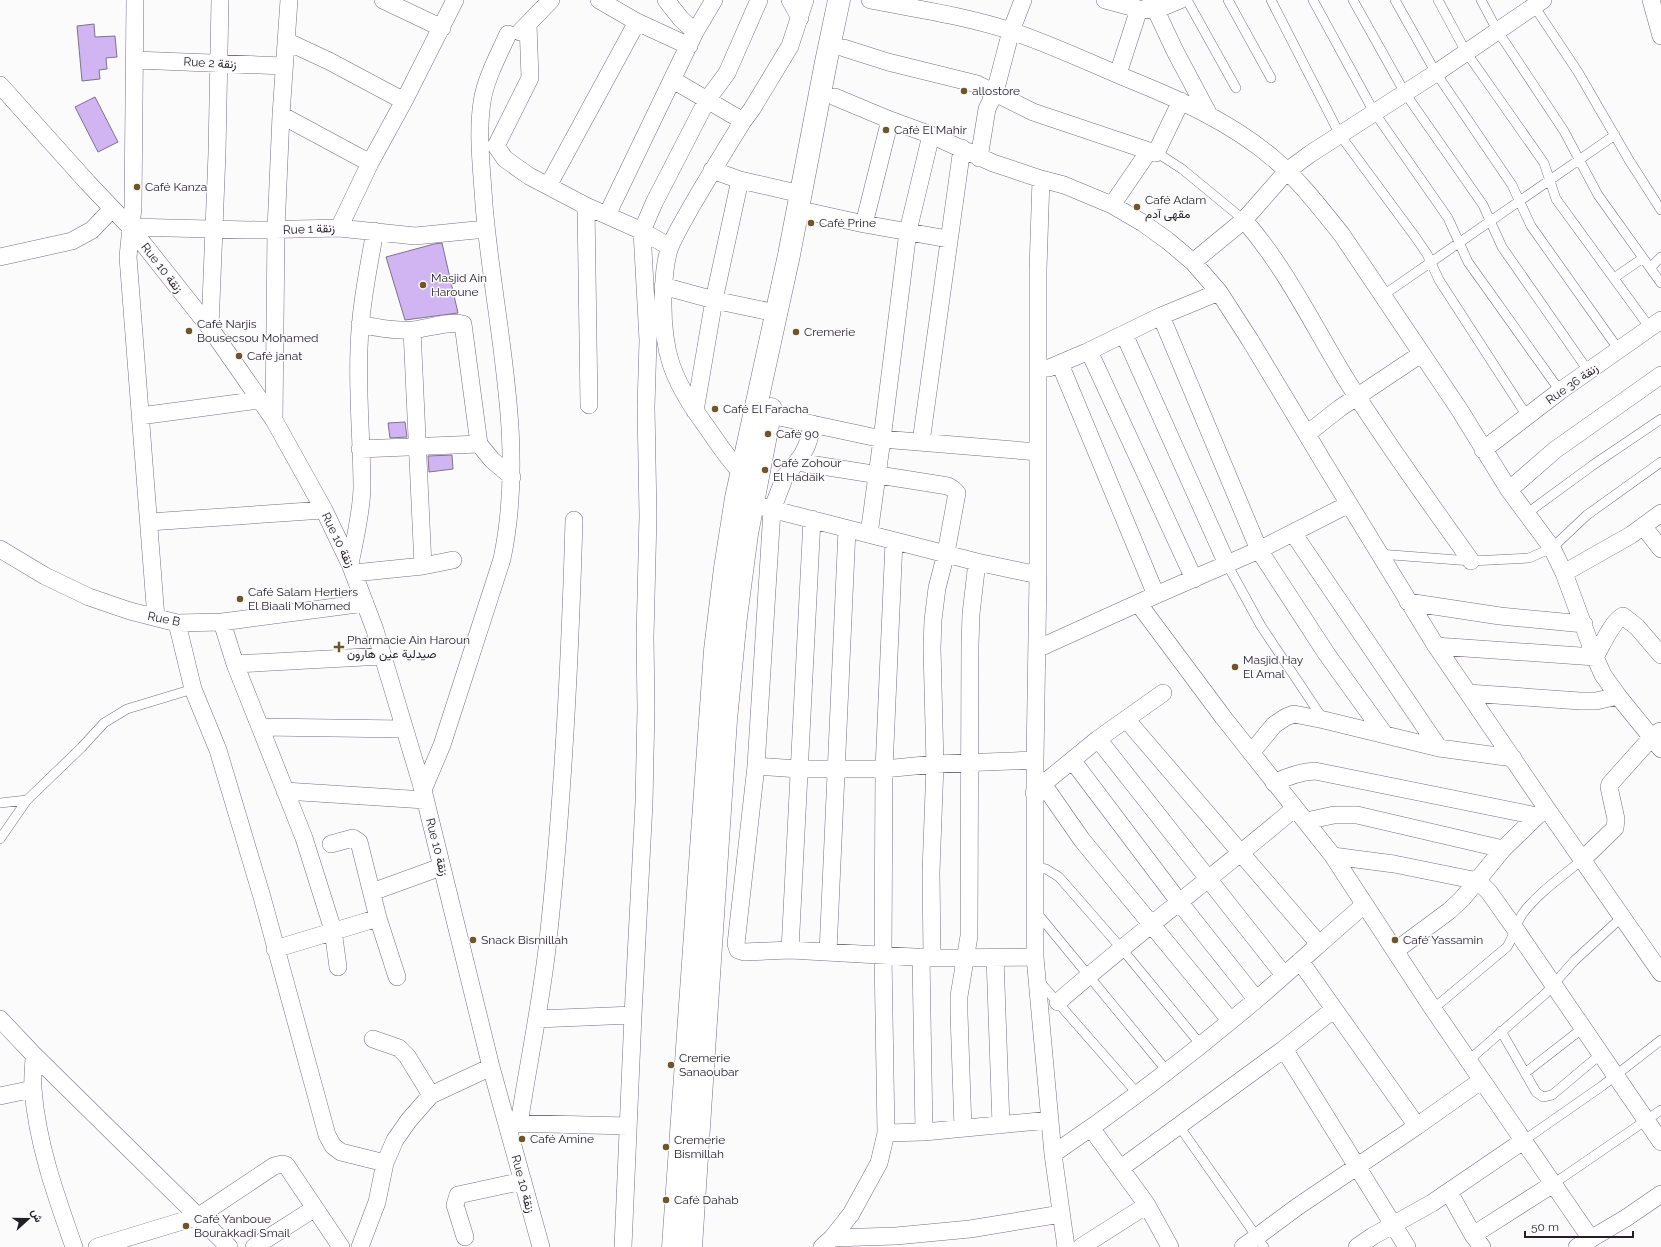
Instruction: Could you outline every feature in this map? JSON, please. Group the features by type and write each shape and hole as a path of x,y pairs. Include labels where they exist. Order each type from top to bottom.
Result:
{"main road":[{"path":"673,1247 715,650 725,568 752,494 770,415 806,203 826,62 840,0"},
{"path":"691,1247 726,720 752,494 776,313 834,97 852,0"}],"street":[{"path":"135,0 133,207 130,227 128,263 156,618"},
{"path":"210,328 220,0"},
{"path":"274,420 276,230 281,115 289,0"},
{"path":"383,0 442,28"},
{"path":"339,228 370,163 404,101 455,0"},
{"path":"498,56 551,0"},
{"path":"599,0 637,22 692,39"},
{"path":"666,0 681,19 692,39"},
{"path":"607,215 692,39 714,0"},
{"path":"623,1247 644,803 646,708 645,638 648,516 646,407 648,340 642,231 654,203 707,100 727,73 759,0"},
{"path":"790,0 800,18"},
{"path":"805,0 790,46 752,109 742,121 712,170 670,247 665,268 664,286 664,325 668,358 680,385 695,411 752,494 812,520 977,562 1038,575"},
{"path":"870,0 970,20 1011,31 1118,74 1180,101 1209,115 1256,144 1287,171 1323,211 1342,235 1459,409 1508,490 1552,548 1564,573 1595,657 1604,675 1618,696 1658,739 1610,784 1609,787 1616,819 1615,828 1583,860"},
{"path":"979,158 987,109 995,92 1011,31 1022,0"},
{"path":"1105,0 1149,6 1180,0"},
{"path":"1651,0 1661,36"},
{"path":"1193,262 1244,220 1287,171 1374,112 1436,74 1497,30 1539,3"},
{"path":"1118,74 1149,6"},
{"path":"1149,6 1209,115"},
{"path":"548,186 637,22"},
{"path":"528,24 530,78 496,146 505,159 529,176 586,206 642,231 670,247"},
{"path":"285,791 424,795 442,745 502,560 508,531 512,477 509,409 486,229 481,154 482,101 498,56 508,34"},
{"path":"286,41 329,61 404,101"},
{"path":"844,48 888,62 977,84 1033,112 1152,152"},
{"name":"Rue 2 زنقة","path":"135,60 284,66"},
{"path":"673,80 742,121"},
{"name":"Rue 10 زنقة","path":"0,85 130,227 210,328 274,420 324,510 352,568 383,656 424,795 491,1067 512,1123 522,1181 541,1247"},
{"path":"834,97 962,148 979,158 1040,179 1064,185 1112,205 1149,228 1193,262 1219,292 1250,340 1408,602 1436,646 1513,758 1542,812 1583,860 1661,973"},
{"path":"1112,205 1152,152 1180,101"},
{"path":"281,115 370,163"},
{"path":"864,224 890,120"},
{"path":"869,534 908,232 931,135"},
{"path":"921,442 948,238 962,148"},
{"path":"712,170 864,224 948,238"},
{"path":"1040,179 1038,575 1035,760 1039,788 1034,867 1035,957 1053,1154 1066,1247"},
{"path":"695,411 714,300 740,180"},
{"path":"586,206 589,405"},
{"path":"0,257 72,241 92,230 112,209"},
{"path":"1244,220 1274,256 1357,396 1471,561"},
{"name":"Rue 1 زنقة","path":"130,227 276,230 339,228 415,236 486,229"},
{"path":"375,231 363,295 360,324 358,398 362,490 352,568 423,566 452,560"},
{"path":"664,286 714,300 776,313"},
{"path":"1038,372 1089,351 1160,316 1219,292"},
{"path":"1160,316 1259,550 1326,653 1385,735"},
{"path":"360,324 373,327 412,330 463,324 478,444 492,460 512,477"},
{"name":"Rue 36 زنقة","path":"1483,450 1560,391 1655,324"},
{"path":"412,330 423,566"},
{"path":"1124,334 1227,564"},
{"path":"1089,351 1194,579"},
{"path":"1306,434 1357,396 1421,354"},
{"path":"1060,364 1156,595"},
{"path":"1508,490 1555,450 1661,375"},
{"path":"140,416 260,400"},
{"path":"770,415 882,439 1038,452"},
{"path":"752,494 785,476 790,468 804,454 813,424"},
{"path":"360,449 478,444"},
{"path":"797,462 948,486 955,491 957,495 946,553 937,588 933,620 932,648 935,764 927,957 924,1132"},
{"path":"752,494 756,766 736,944 738,950 744,952 790,950 966,958 1035,957"},
{"path":"1037,650 1156,595 1259,550 1348,504"},
{"path":"149,522 324,510"},
{"path":"1564,573 1631,535 1661,513"},
{"path":"574,520 572,616 559,822 547,950 538,1019 512,1123 628,1126"},
{"path":"790,950 796,865 799,769 812,520"},
{"path":"1643,526 1661,549"},
{"path":"828,952 835,770 848,529"},
{"path":"1293,533 1439,748"},
{"path":"827,1243 851,1214 879,1163 886,1133 883,955 884,769 894,541"},
{"name":"Rue B","path":"0,549 45,576 89,597 111,606 177,623 222,622 365,603"},
{"path":"963,1128 959,996 969,936 970,629 977,562"},
{"path":"1408,602 1500,616 1584,624"},
{"path":"1138,604 1274,783 1333,856 1433,1009 1553,1184 1584,1243 1661,1194"},
{"path":"1595,657 1614,625 1620,617 1623,616 1637,627 1661,655"},
{"path":"222,622 235,664 304,838 333,930 338,967"},
{"path":"177,623 193,689 218,750 262,897 327,1135 333,1146 341,1152 385,1163"},
{"path":"1436,646 1595,657"},
{"path":"235,664 383,656"},
{"path":"1039,788 1098,739 1163,693"},
{"path":"1468,693 1580,701 1596,701 1618,696"},
{"path":"1251,753 1274,725 1286,717 1294,714 1439,748 1513,758"},
{"path":"1126,719 1319,944"},
{"path":"261,727 404,729"},
{"path":"1098,739 1284,975"},
{"path":"756,766 835,770 884,769 935,764 1035,760"},
{"path":"1072,760 1180,903 1256,999"},
{"path":"1274,783 1290,775 1314,771 1542,812"},
{"path":"1039,788 1230,1020"},
{"path":"1058,1002 1088,976 1241,854 1295,808"},
{"path":"1395,951 1449,911 1462,899 1503,849 1542,812"},
{"path":"1306,821 1334,815 1357,815 1503,849"},
{"path":"331,844 353,838 359,842 378,918 397,977"},
{"path":"1333,856 1394,864 1478,881 1489,892 1554,984 1661,1142"},
{"path":"372,892 441,868"},
{"path":"1053,1154 1091,1128 1201,1045 1284,975 1364,904"},
{"path":"275,948 378,918"},
{"path":"995,957 1001,1125"},
{"path":"1300,961 1417,1126"},
{"path":"1121,1168 1284,1049 1334,1009"},
{"path":"538,1019 633,1015"},
{"path":"0,1019 34,1055 229,1247"},
{"path":"373,1038 399,1048 407,1056 431,1095"},
{"path":"1284,1049 1407,1247"},
{"path":"34,1055 33,1089 41,1143 74,1247"},
{"path":"360,1247 377,1202 385,1163 398,1135 431,1095 491,1067"},
{"path":"1242,1247 1260,1242 1297,1207 1482,1080"},
{"path":"0,1096 33,1089"},
{"path":"886,1133 924,1132 1050,1120"},
{"path":"1091,1128 1146,1205 1170,1247"},
{"path":"1357,1247 1449,1192 1523,1141"},
{"path":"96,1247 199,1216 274,1166 282,1164 286,1165 341,1247"},
{"path":"465,1237 455,1205 458,1195 522,1181"},
{"path":"1449,1192 1478,1241 1553,1184"},
{"path":"1081,1247 1146,1205"},
{"path":"254,1247 315,1208"},
{"path":"827,1243 970,1229 1061,1214"}],"lane":[{"path":"1187,0 1236,88"},
{"path":"1228,0 1271,78"},
{"path":"1271,0 1340,135 1416,238 1439,280 1527,416"},
{"path":"1313,0 1374,112 1448,218 1468,262 1560,391"},
{"path":"1353,0 1405,93 1478,197 1502,247 1589,372"},
{"path":"1395,0 1436,74 1512,185 1531,226 1619,350"},
{"path":"1438,0 1466,52 1544,164 1556,199 1614,278 1655,324"},
{"path":"1481,0 1497,30 1549,107 1580,159 1598,195 1661,283"},
{"path":"1539,3 1615,135 1661,210"},
{"path":"1382,296 1615,135"},
{"path":"1152,152 1182,169 1244,220"},
{"path":"1651,267 1661,257"},
{"path":"1614,278 1644,258"},
{"path":"1526,514 1593,465 1661,419"},
{"path":"1379,554 1471,561 1529,558 1552,548 1587,515 1661,462"},
{"path":"1227,564 1261,626 1324,720"},
{"path":"0,839 27,800 81,748 104,723 127,709 193,689"},
{"path":"0,803 27,800"},
{"path":"1433,1009 1507,946 1522,916 1528,908 1550,887 1583,860"},
{"path":"1034,867 1046,869 1059,877 1122,949 1201,1045"},
{"path":"1034,910 1167,1071"},
{"path":"1468,1060 1545,994 1574,961 1622,917"},
{"path":"1037,979 1137,1094"},
{"path":"1525,1073 1583,1028"},
{"path":"1501,1031 1536,1092 1545,1097 1552,1095 1601,1054"},
{"path":"1523,1141 1615,1076 1661,1040"},
{"path":"1553,1184 1661,1110"},
{"path":"1179,1126 1260,1242"}],"building":[{"path":"94,24 95,37 115,36 117,57 106,58 107,69 99,70 100,79 82,81 77,26"},
{"path":"95,97 118,142 98,152 75,107"},
{"name":"Masjid Ain Haroune","path":"442,243 458,313 405,320 386,257"},
{"path":"405,422 407,437 390,438 388,423"},
{"path":"452,455 453,469 429,472 428,456"}],"place":[{"name":"allostore","path":"964,91"},
{"name":"Café El Mahir","path":"886,130"},
{"name":"Café Kanza","path":"137,187"},
{"name":"Café Adam مقهى آدم","path":"1137,207"},
{"name":"Café Prine","path":"811,223"},
{"name":"Masjid Ain Haroune","path":"423,285"},
{"name":"Café Narjis Bousecsou Mohamed","path":"189,331"},
{"name":"Cremerie","path":"796,332"},
{"name":"Café janat","path":"239,356"},
{"name":"Café El Faracha","path":"715,409"},
{"name":"Café 90","path":"768,434"},
{"name":"Café Zohour El Hadaik","path":"765,470"},
{"name":"Café Salam Hertiers El Biaali Mohamed","path":"240,599"},
{"name":"Pharmacie Ain Haroun صيدلية عين هارون","path":"339,647"},
{"name":"Masjid Hay El Amal","path":"1235,667"},
{"name":"Snack Bismillah","path":"473,940"},
{"name":"Café Yassamin","path":"1395,940"},
{"name":"Cremerie Sanaoubar","path":"671,1065"},
{"name":"Café Amine","path":"522,1139"},
{"name":"Cremerie Bismillah","path":"666,1147"},
{"name":"Café Dahab","path":"666,1200"},
{"name":"Café Yanboue Bourakkadi Smail","path":"186,1226"}]}
